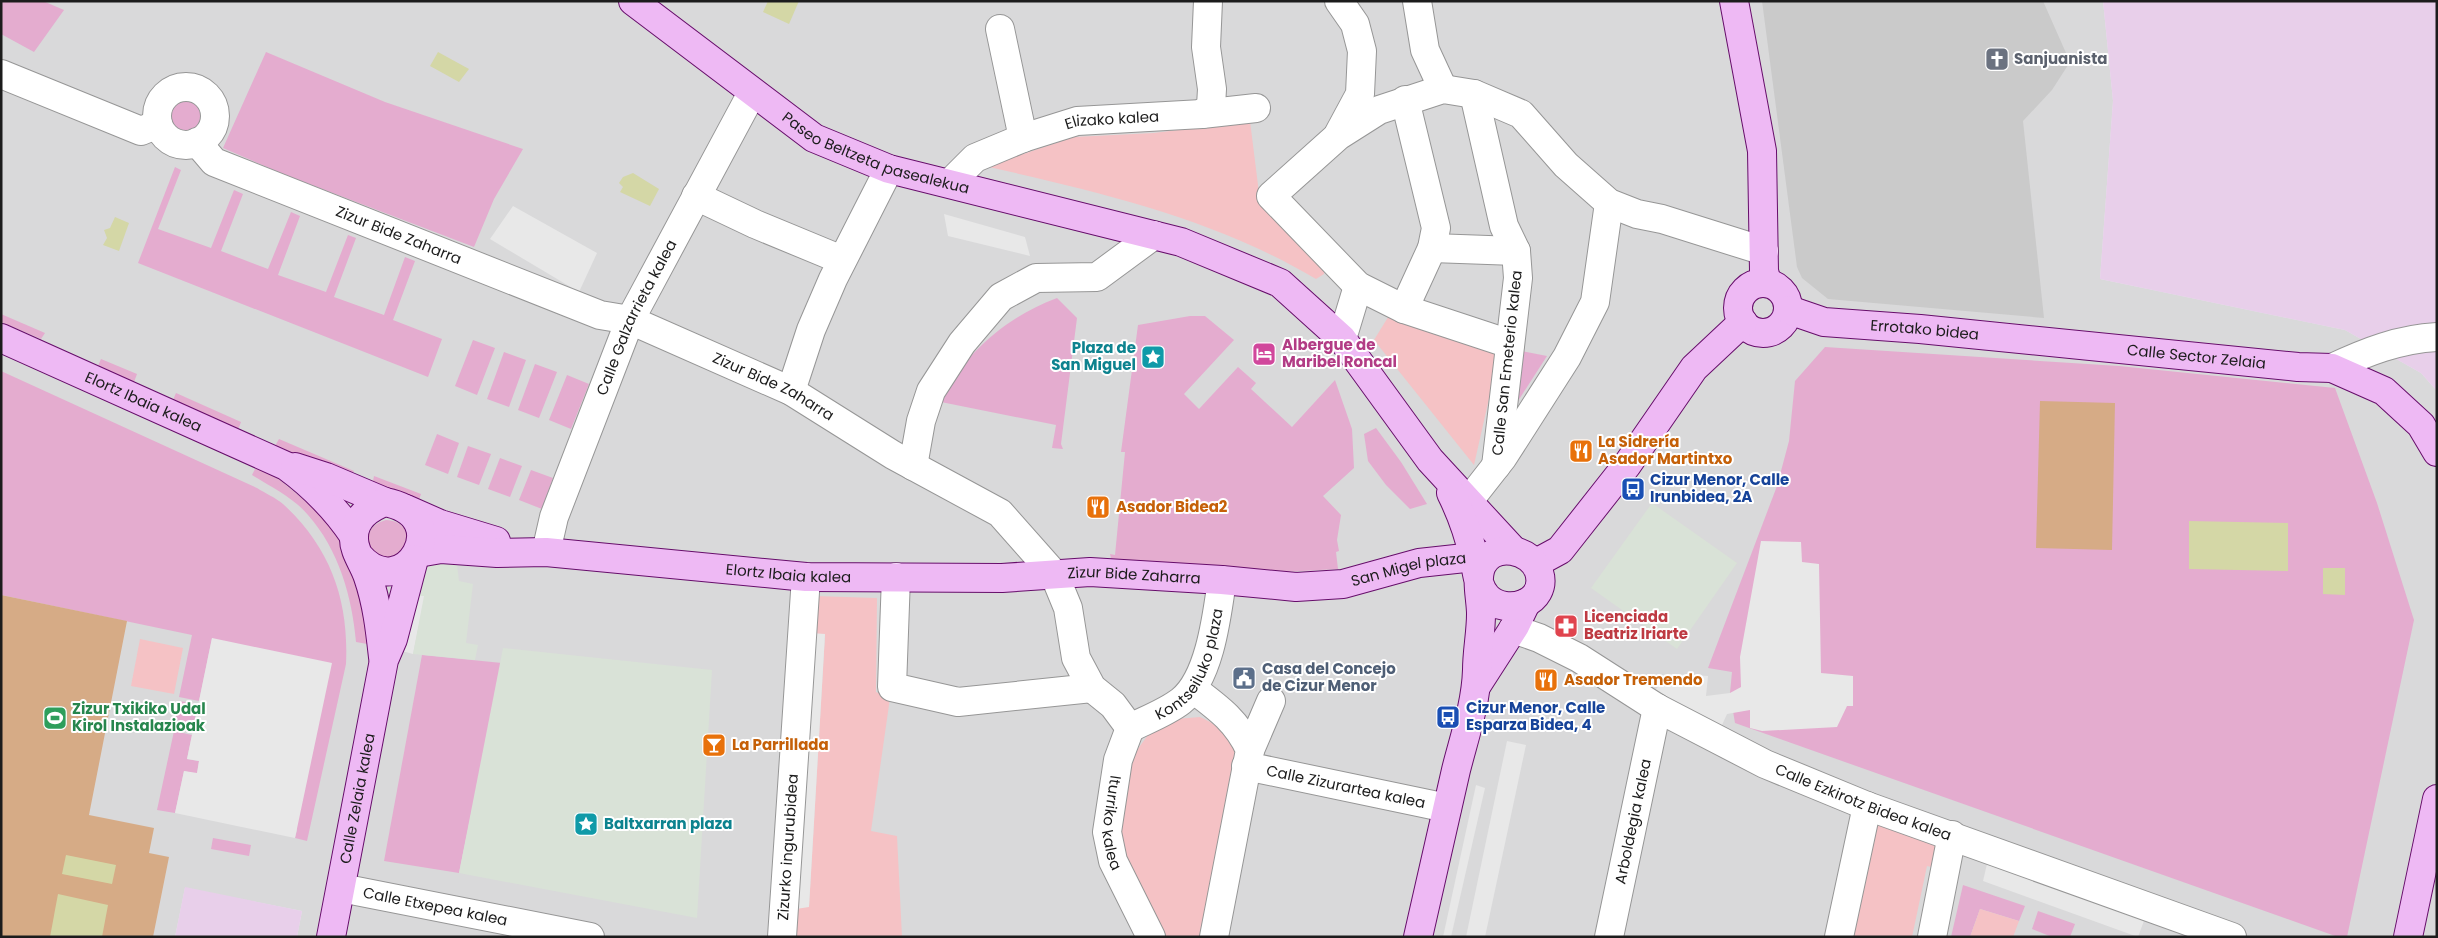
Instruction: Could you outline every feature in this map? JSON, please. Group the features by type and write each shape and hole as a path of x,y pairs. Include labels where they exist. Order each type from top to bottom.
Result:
{"street":[{"name":"Paseo Beltzeta pasealekua","path":"633,1 814,138 890,169 1181,242 1280,283 1342,339 1441,474"},
{"path":"1202,114 1211,106 1212,89 1206,47 1208,1"},
{"path":"1338,136 1360,94 1362,50 1355,24 1339,1"},
{"path":"1417,1 1425,50 1443,89"},
{"path":"1734,1 1762,151 1764,271 1767,282"},
{"path":"1000,29 1023,138"},
{"path":"1,74 141,130 158,124"},
{"path":"178,88 197,89 205,94 214,111 211,129 205,137 197,142 187,144 169,139 158,124 157,114 163,98 178,88"},
{"path":"1510,344 1404,309 1358,286 1271,196 1338,136 1379,110 1443,89 1474,94 1521,114 1566,165 1609,203 1637,214 1662,219 1764,251"},
{"name":"Calle Galzarrieta kalea","path":"536,552 554,518 630,320 752,92"},
{"name":"Calle San Emeterio kalea","path":"1474,94 1504,226 1516,251 1518,278 1496,466"},
{"path":"1404,309 1432,248 1436,228 1405,100"},
{"name":"Elizako kalea","path":"950,183 975,158 1023,138 1077,121 1202,114 1256,108"},
{"name":"Zizur Bide Zaharra","path":"197,142 214,162 600,315 630,320 791,391 913,466 1000,513 1054,574 1090,572 1222,580 1296,587 1343,584"},
{"path":"791,391 811,330 842,260 890,169"},
{"path":"696,196 755,224 842,260"},
{"name":"Calle San Emeterio kalea","path":"1496,466 1567,357 1595,302 1609,203"},
{"path":"913,466 921,421 931,391 962,343 1001,297 1036,278 1097,277 1154,235"},
{"path":"1432,248 1516,251"},
{"path":"1767,282 1778,286 1786,296 1789,310 1784,323 1776,330 1768,332 1750,329 1743,322 1738,305 1741,296 1748,287 1756,283 1767,282"},
{"path":"1342,339 1358,286"},
{"name":"Errotako bidea","path":"1789,310 1824,322 2062,344"},
{"path":"1418,937 1476,686 1481,613 1479,575 1482,564 1489,557 1524,556 1560,550 1627,465 1694,368 1743,322"},
{"path":"2332,368 2377,348 2437,337"},
{"name":"Elortz Ibaia kalea","path":"1,338 286,466 309,483 343,519 356,546"},
{"name":"Calle Sector Zelaia","path":"2062,344 2288,366 2332,368"},
{"path":"2332,368 2384,391 2421,425 2437,452"},
{"name":"Elortz Ibaia kalea","path":"286,466 301,467 440,524 536,552"},
{"path":"1468,502 1496,466"},
{"path":"1441,474 1540,574 1539,587 1534,596 1526,603 1516,607 1505,606 1486,597 1479,586"},
{"name":"San Migel plaza","path":"1441,474 1455,501 1474,557 1479,586"},
{"path":"396,506 415,517 420,527 422,538 416,556 396,571 385,571 366,564 356,546 360,517 367,510 396,506"},
{"name":"Calle Zelaia kalea","path":"356,546 375,601 384,660"},
{"name":"Elortz Ibaia kalea","path":"416,556 441,549 498,553 536,552 806,577 1002,578 1054,574"},
{"name":"Calle Zelaia kalea","path":"331,937 384,660 393,639 416,556"},
{"name":"San Migel plaza","path":"1343,584 1419,563 1474,557"},
{"path":"1054,574 1068,608 1076,658 1092,688 1113,705 1130,728"},
{"name":"Zizurko ingurubidea","path":"782,937 806,577"},
{"path":"896,578 892,687 958,702 1092,688"},
{"name":"Kontseiluko plaza","path":"1130,728 1180,702 1193,689 1212,640 1222,580"},
{"path":"1476,686 1513,629 1526,603"},
{"name":"Calle Ezkirotz Bidea kalea","path":"1513,629 1539,638 1578,658 1657,708 1765,764 1867,806 2232,937"},
{"path":"1193,689 1223,712 1242,732 1248,758"},
{"name":"Calle Zizurartea kalea","path":"1214,937 1248,758 1271,702"},
{"name":"Arboldegia kalea","path":"1609,937 1657,708"},
{"name":"Iturriko kalea","path":"1130,728 1118,760 1106,832 1113,861 1151,937"},
{"name":"Calle Zizurartea kalea","path":"1248,758 1447,808"},
{"path":"2408,937 2437,799"},
{"path":"1838,937 1867,806"},
{"path":"1932,937 1952,835"},
{"name":"Calle Etxepea kalea","path":"340,888 573,935"}],"shaded area":[{"path":"1,1 2103,1 2113,101 2100,279 2345,330 2421,373 2437,391 2437,937 297,937 302,911 185,888 175,937 1,937"},
{"path":"1,1 43,1 64,10 34,52 1,34"},
{"path":"768,1 799,1 789,24 763,12"},
{"path":"1762,1 2043,1 2070,62 2052,90 2023,121 2044,318 1828,299 1802,278 1797,267"},
{"path":"2103,1 2437,1 2437,391 2421,373 2345,330 2100,279 2113,101"},
{"path":"266,52 385,102 523,149 494,199 474,247 283,174 223,148"},
{"path":"438,52 469,69 459,82 430,66"},
{"path":"186,99 192,100 197,104 201,109 201,121 197,126 192,130 186,131 180,130 175,126 171,121 170,115 171,109 175,104 180,100"},
{"path":"1250,121 1259,193 1324,264 1324,274 1316,279 1237,239 1195,223 1110,196 980,165 1020,155 1074,137 1154,133"},
{"path":"175,167 181,170 158,229 211,248 234,190 243,194 221,251 268,269 291,212 300,216 278,275 326,292 348,235 356,238 334,297 384,315 405,257 415,261 393,320 442,339 428,377 138,263"},
{"path":"633,173 659,189 650,206 620,192 623,187 619,183 623,177"},
{"path":"513,206 597,253 579,292 490,239"},
{"path":"944,214 1025,237 1030,256 948,236"},
{"path":"115,217 129,223 119,251 103,245 107,238 104,230 110,228"},
{"path":"1057,298 1077,318 1061,444 1063,449 1052,448 1056,425 936,401 961,367 988,339 1019,316"},
{"path":"1,314 45,333 41,339 1,322"},
{"path":"1390,314 1499,354 1474,465 1374,340"},
{"path":"1190,316 1205,316 1234,340 1184,394 1199,409 1238,367 1256,383 1251,389 1292,427 1335,380 1352,429 1354,468 1323,496 1341,515 1337,540 1339,551 1336,552 1338,569 1266,573 1113,566 1110,554 1115,555 1125,452 1121,452 1138,325"},
{"path":"473,340 495,348 477,395 455,386"},
{"path":"1825,347 2119,366 2335,388 2377,503 2414,620 2347,937 2338,937 1735,723 1730,693 1732,672 1708,668 1777,486 1789,441 1795,381"},
{"path":"1517,350 1547,356 1509,415"},
{"path":"504,352 526,360 509,407 487,399"},
{"path":"101,359 137,374 134,382 98,366"},
{"path":"535,364 557,372 539,418 518,410"},
{"path":"1,371 257,488 283,504 314,539 334,577 340,597 346,641 346,664 307,841 295,838 297,830 212,638 199,701 179,697 192,635 1,595"},
{"path":"567,375 589,384 571,429 549,420"},
{"path":"176,393 241,422 238,430 173,400"},
{"path":"2040,401 2115,403 2112,550 2036,548"},
{"path":"1376,428 1401,462 1427,504 1410,509 1386,485 1368,461 1364,434"},
{"path":"437,434 459,443 448,474 425,465"},
{"path":"279,439 354,471 350,477 275,446"},
{"path":"468,446 491,454 479,485 457,477"},
{"path":"500,458 522,466 510,497 488,489"},
{"path":"256,467 280,480 328,520 348,551 373,645 356,642 351,608 342,575 328,543 319,529 296,503 252,475"},
{"path":"531,470 553,478 542,509 519,500"},
{"path":"374,476 421,494 418,503 372,486"},
{"path":"1652,503 1737,563 1677,649 1591,588"},
{"path":"386,520 396,522 402,526 410,541 393,562 369,551 368,540 370,531 380,522"},
{"path":"2189,521 2288,523 2288,571 2189,569"},
{"path":"1761,541 1801,542 1802,562 1819,564 1821,673 1853,676 1853,706 1847,706 1837,727 1762,731 1750,728 1750,710 1727,714 1722,725 1655,690 1671,674 1708,676 1706,696 1730,693 1741,687 1740,657"},
{"path":"456,557 459,581 473,584 466,643 478,645 475,660 413,654 424,596 412,596 418,566"},
{"path":"2323,568 2345,568 2345,595 2323,594"},
{"name":"Zizur Txikiko Udal Kirol Instalazioak","path":"1,595 127,621 89,815 154,828 149,853 169,857 153,937 1,937"},
{"path":"425,595 413,654 402,651 412,596"},
{"path":"814,596 877,598 876,692 890,698 871,831 897,836 902,937 793,937 796,909 809,906 825,635 811,633"},
{"path":"811,633 825,634 809,907 796,909"},
{"path":"212,638 332,663 295,838 175,813 184,771 197,773 199,761 187,759"},
{"path":"140,639 183,648 174,694 131,686"},
{"name":"Baltxarran plaza","path":"503,648 712,670 697,918 459,873"},
{"path":"422,655 502,663 459,873 384,861"},
{"path":"179,701 198,704 193,729 174,725"},
{"path":"1200,717 1213,724 1222,732 1238,754 1205,937 1164,937 1131,878 1118,838 1129,761 1148,735 1176,719"},
{"path":"174,731 192,735 187,759 199,761 197,774 184,771 175,813 157,810"},
{"path":"1507,741 1526,745 1485,937 1466,937"},
{"path":"1476,785 1485,788 1451,937 1443,937"},
{"path":"1877,820 1939,845 1935,868 1927,866 1912,937 1852,937"},
{"path":"213,838 251,845 249,856 211,849"},
{"path":"66,855 116,865 112,884 62,874"},
{"path":"1987,864 2145,918 2138,937 1983,881"},
{"path":"1963,885 2025,906 2019,921 1980,909 1970,937 1951,937"},
{"path":"185,887 302,911 297,937 175,937"},
{"path":"58,894 108,905 102,937 50,937"},
{"path":"1980,909 2019,921 2013,937 1970,937"},
{"path":"2038,911 2075,924 2070,937 2052,937 2032,929"}],"place":[{"name":"Sanjuanista","path":"1997,59"},
{"name":"Albergue de Maribel Roncal","path":"1264,354"},
{"name":"Plaza de San Miguel","path":"1153,357"},
{"name":"La Sidrería Asador Martintxo","path":"1581,451"},
{"name":"Cizur Menor, Calle Irunbidea, 2A","path":"1633,489"},
{"name":"Asador Bidea2","path":"1098,507"},
{"name":"Licenciada Beatriz Iriarte","path":"1566,626"},
{"name":"Casa del Concejo de Cizur Menor","path":"1244,678"},
{"name":"Asador Tremendo","path":"1546,680"},
{"name":"Cizur Menor, Calle Esparza Bidea, 4","path":"1448,717"},
{"name":"Zizur Txikiko Udal Kirol Instalazioak","path":"55,718"},
{"name":"La Parrillada","path":"714,745"},
{"name":"Baltxarran plaza","path":"586,824"}]}
